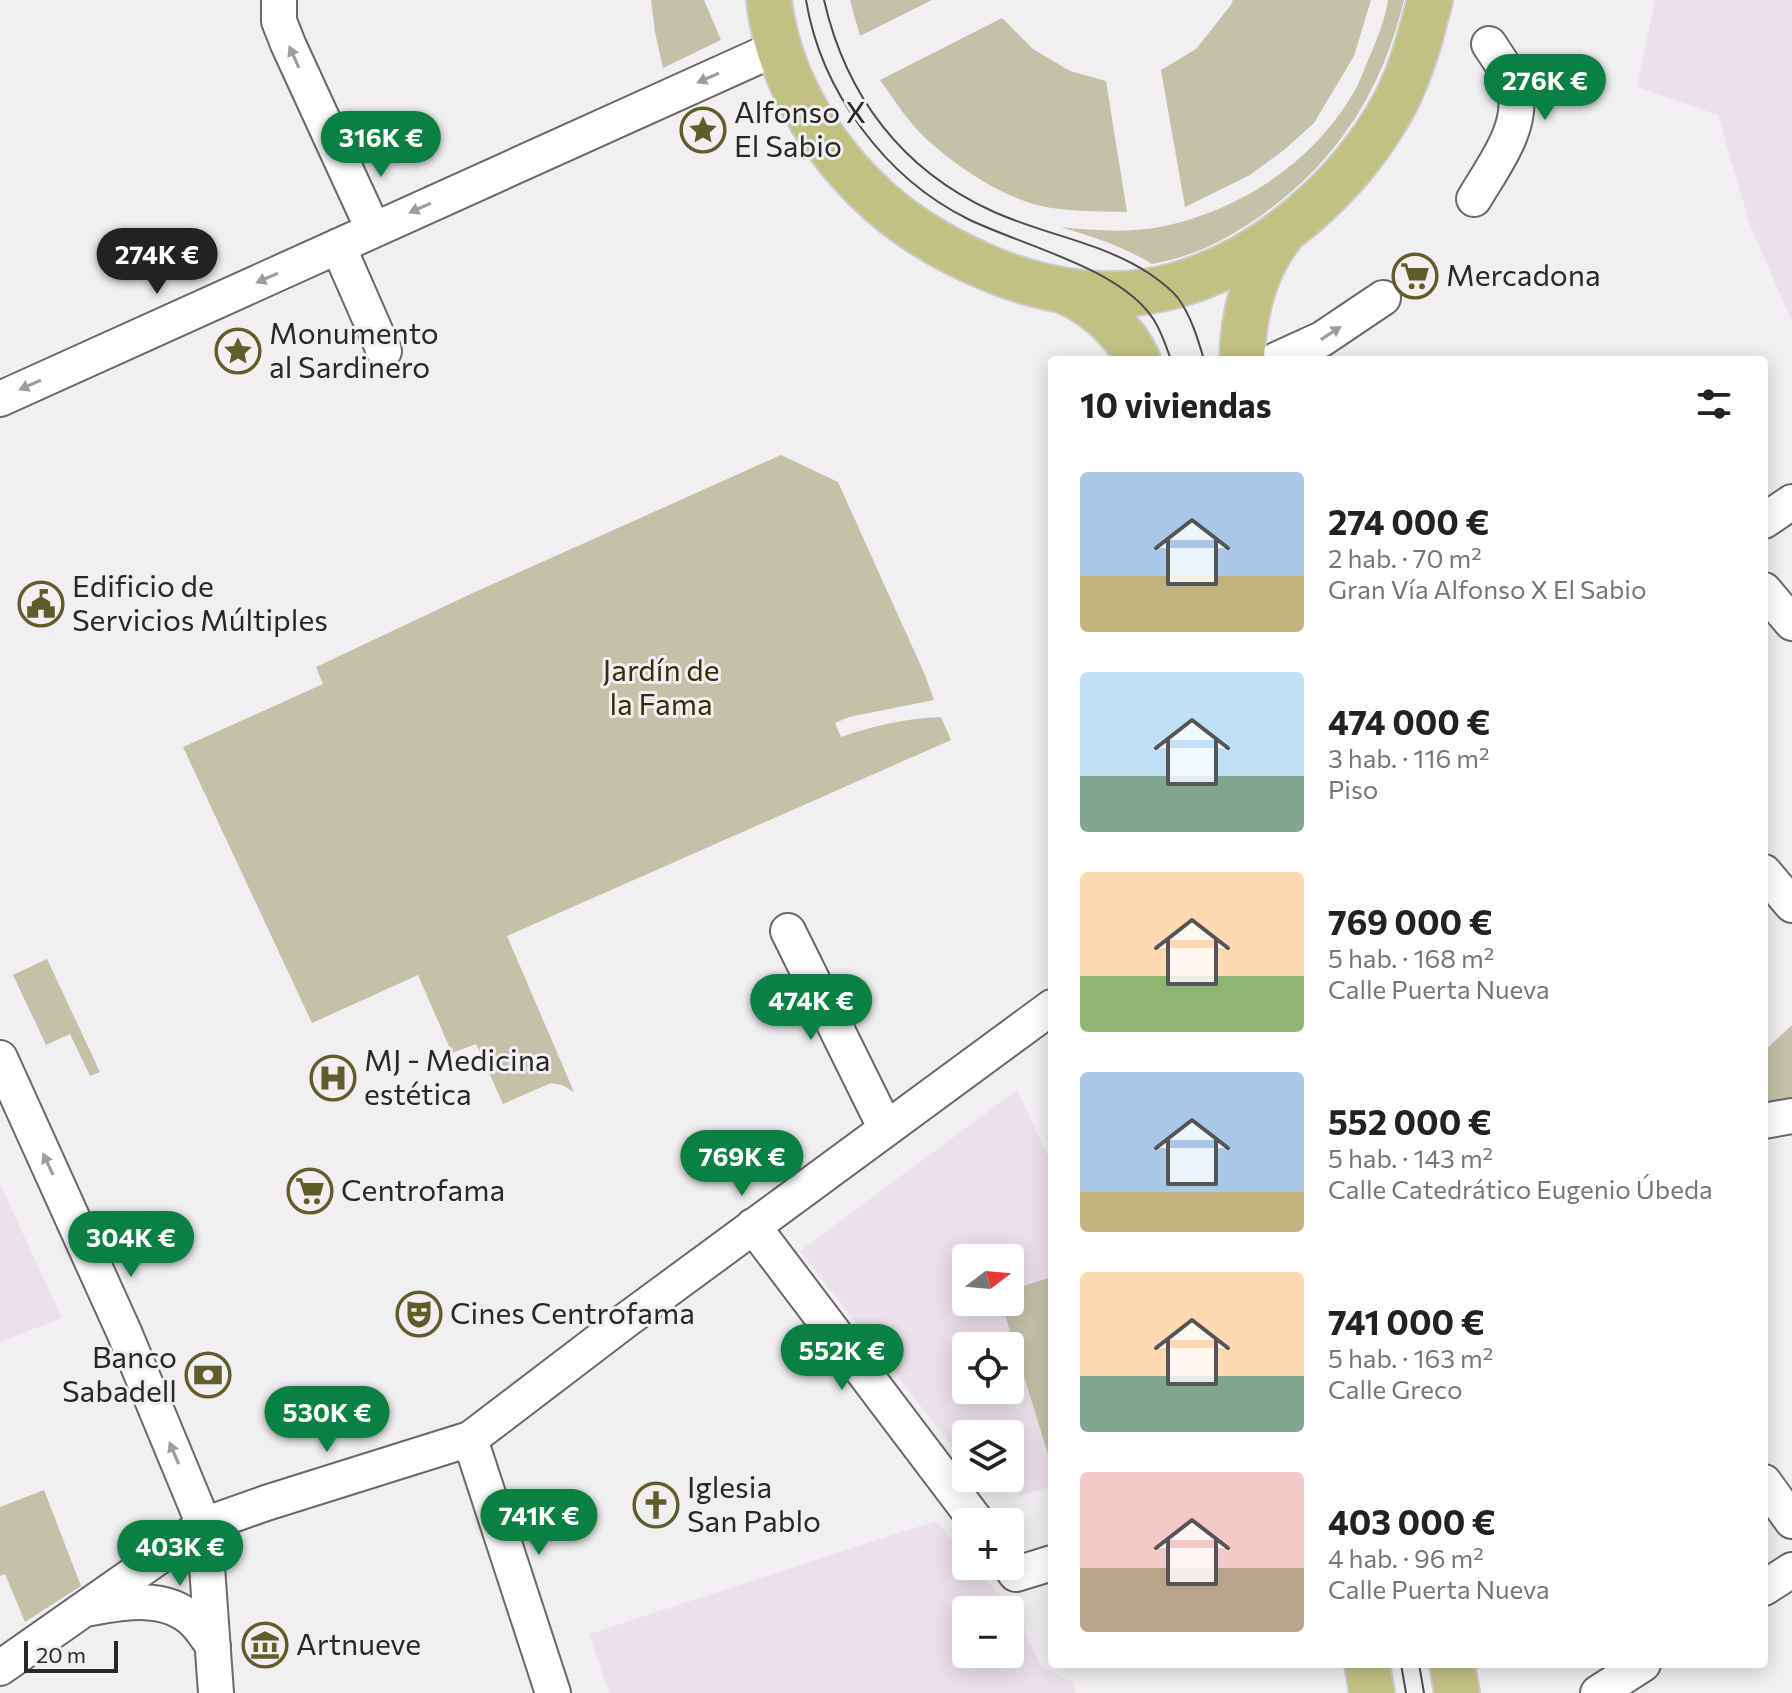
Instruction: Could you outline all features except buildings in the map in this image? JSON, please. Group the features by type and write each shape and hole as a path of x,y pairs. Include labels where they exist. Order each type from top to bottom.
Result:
{"main road":[{"path":"769,0 779,47 801,103 835,154 884,207 943,248 1010,278 1062,291 1114,294 1177,285 1213,272 1246,256 1286,228 1332,189 1377,133 1395,102 1410,69 1430,0"},
{"path":"1242,356 1252,294 1270,252 1286,228"},
{"path":"1062,291 1084,301 1108,321 1136,356"},
{"path":"1368,1668 1372,1693"},
{"path":"1453,1668 1457,1693"}],"street":[{"path":"279,0 279,21 288,44 373,229"},
{"path":"1474,199 1511,135 1517,114 1515,91 1489,44"},
{"path":"0,399 779,47"},
{"path":"338,246 384,351"},
{"path":"1285,356 1322,339 1383,298"},
{"path":"1768,518 1792,502"},
{"path":"1768,595 1792,623"},
{"path":"1768,877 1792,905"},
{"path":"788,931 886,1129"},
{"path":"0,1668 204,1525 470,1439 1048,1010"},
{"path":"0,1058 124,1332 204,1525 216,1693"},
{"path":"1768,1120 1792,1116"},
{"path":"753,1226 966,1508"},
{"path":"470,1439 553,1693"},
{"path":"1768,1488 1792,1521"},
{"path":"1024,1572 1048,1564"},
{"path":"1768,1585 1792,1570"},
{"path":"86,1609 126,1602 157,1603 181,1611 195,1621 213,1646"},
{"path":"1598,1693 1637,1668"}],"shaded area":[{"path":"1655,0 1792,0 1792,322 1749,222 1718,115 1637,87"},
{"path":"1017,1090 1048,1156 1048,1487 1020,1496 1019,1492 1024,1492 1024,1420 952,1420 952,1446 800,1251"},
{"path":"0,1184 62,1318 0,1342"},
{"path":"936,1521 952,1540 952,1580 987,1580 1001,1596 952,1596 952,1668 1024,1668 1024,1630 1041,1666 1072,1682 1076,1693 609,1693 589,1634"}],"green space":[{"path":"651,0 704,0 721,40 663,68"},
{"path":"850,0 932,0 860,36"},
{"path":"1233,0 1371,0 1354,56 1314,123 1250,175 1185,207 1161,70 1196,49"},
{"path":"1388,0 1404,0 1394,35 1382,68 1348,128 1304,181 1247,225 1202,249 1152,264 1119,247 1061,227 1113,231 1165,226 1220,208 1271,180 1315,143 1351,97 1378,37"},
{"path":"1002,18 1033,49 1070,71 1106,81 1127,212 1041,206 989,185 925,138 880,80"},
{"name":"Jardín de la Fama","path":"781,455 838,482 934,700 849,717 835,723 841,737 890,723 941,717 951,740 507,936 574,1092 551,1083 503,1104 476,1044 452,1053 418,975 312,1023 183,747 323,684 316,667"},
{"path":"47,959 100,1072 90,1076 70,1034 46,1045 13,975"},
{"path":"1792,1025 1792,1116 1768,1120 1768,1047"},
{"path":"1048,1278 1048,1454 1024,1376 1024,1332 1010,1332 1005,1316 1024,1316 1024,1286"},
{"path":"44,1490 81,1586 25,1622 5,1574 0,1576 0,1507"}],"tram line":[{"path":"806,0 826,67 842,98 884,156 938,202 968,219 1069,260 1119,286 1139,302 1154,320 1170,356"},
{"path":"824,0 847,68 882,126 905,152 960,194 992,211 1093,246 1150,274 1172,291 1183,305 1203,356"},
{"path":"1402,1668 1406,1693"},
{"path":"1420,1668 1424,1693"}],"place":[{"name":"Alfonso X El Sabio","path":"703,130"},
{"name":"Mercadona","path":"1415,276"},
{"name":"Monumento al Sardinero","path":"238,351"},
{"name":"Edificio de Servicios Múltiples","path":"41,604"},
{"name":"MJ - Medicina estética","path":"333,1078"},
{"name":"Centrofama","path":"310,1191"},
{"name":"Cines Centrofama","path":"419,1314"},
{"name":"Banco Sabadell","path":"208,1375"},
{"name":"Iglesia San Pablo","path":"656,1505"},
{"name":"Artnueve","path":"265,1645"}]}
